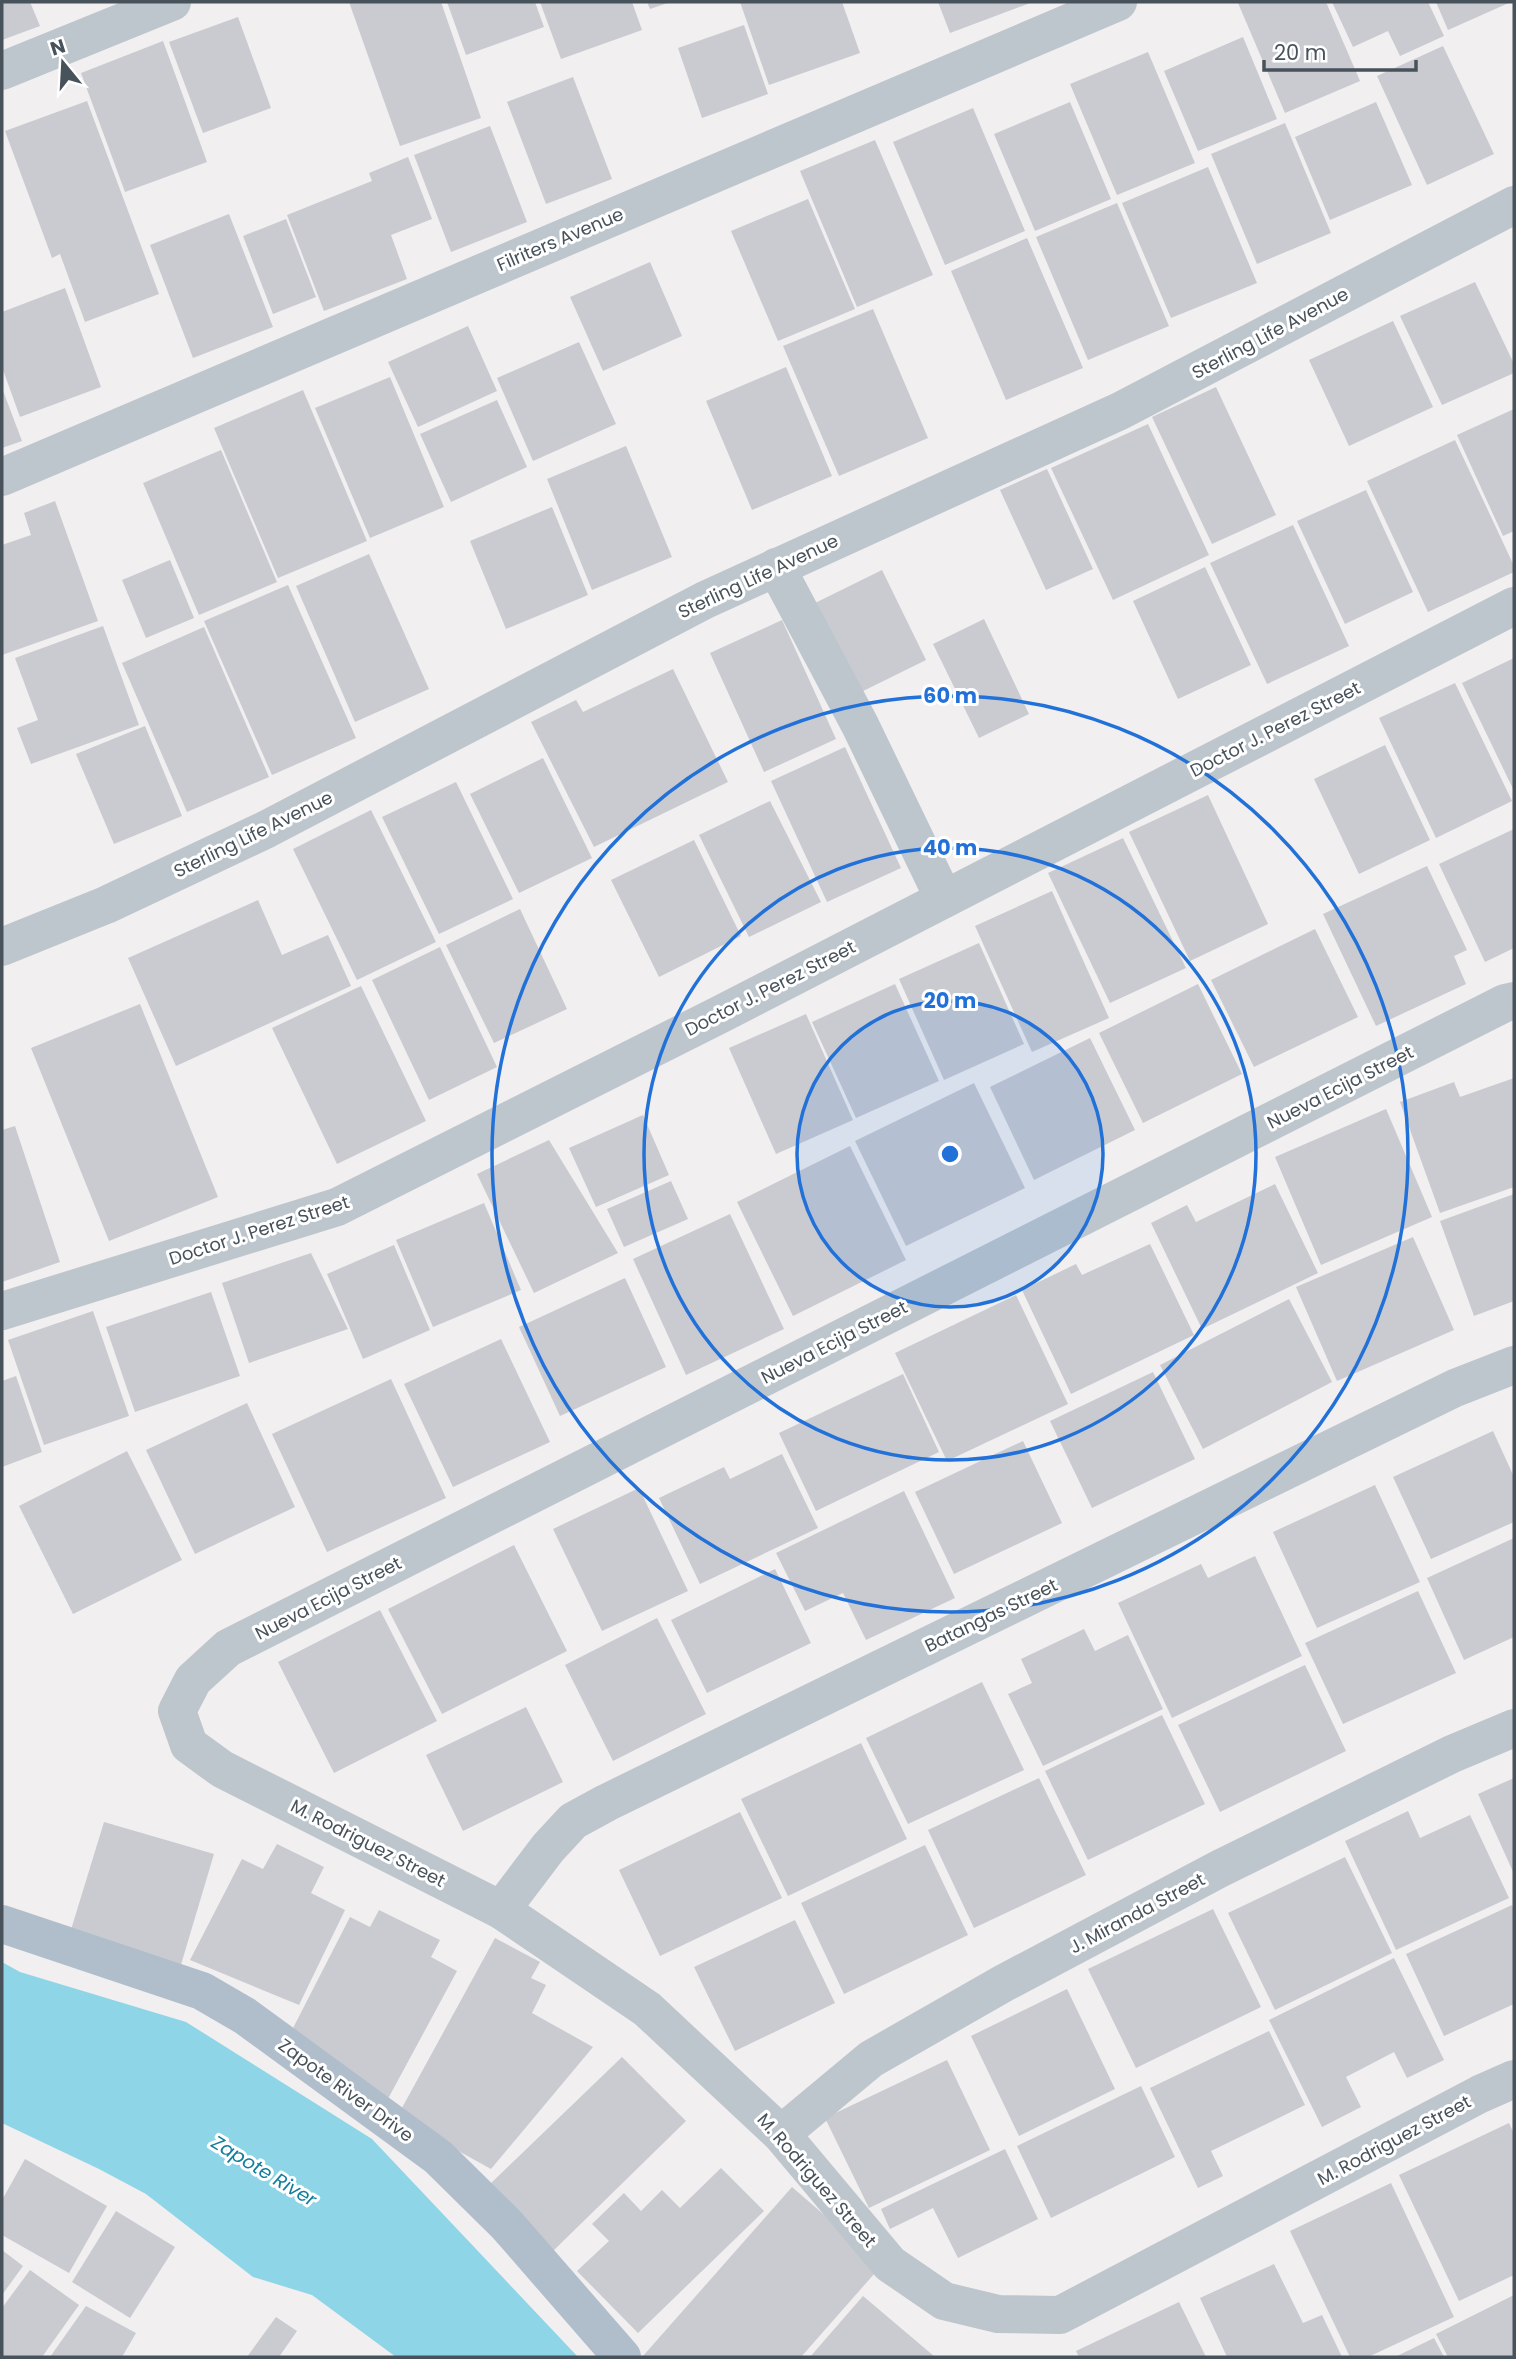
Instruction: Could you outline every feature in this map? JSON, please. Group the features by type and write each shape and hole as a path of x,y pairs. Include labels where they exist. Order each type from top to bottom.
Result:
{"main road":[{"name":"Zapote River Drive","path":"2,1924 202,1991 245,2017 438,2157 507,2225 622,2357"}],"street":[{"path":"2,71 172,2"},
{"name":"Filriters Avenue","path":"2,477 1118,2"},
{"name":"Sterling Life Avenue","path":"2,947 106,905 267,829 705,600 1120,411 1514,205"},
{"path":"776,567 860,725 944,899"},
{"name":"Doctor J. Perez Street","path":"2,1311 337,1207 1514,606"},
{"name":"Nueva Ecija Street","path":"177,1712 193,1680 228,1648 1504,1003 1514,1001"},
{"name":"Batangas Street","path":"501,1910 548,1848 573,1821 606,1803 1455,1388 1514,1365"},
{"name":"M. Rodriguez Street","path":"177,1712 189,1745 222,1769 501,1910 647,2009 781,2134 890,2264 944,2301 998,2314 1060,2315 1480,2094 1514,2079"},
{"name":"J. Miranda Street","path":"781,2134 871,2059 1004,1983 1219,1869 1452,1754 1514,1728"}],"water":[{"name":"Zapote River","path":"2,1962 20,1972 186,2022 372,2139 578,2357 396,2357 312,2295 253,2277 146,2194 2,2123"}],"building":[{"path":"2,2 30,2 40,26 2,40"},
{"path":"349,2 441,2 481,118 400,146"},
{"path":"447,2 535,2 544,27 466,55"},
{"path":"540,2 632,2 642,30 561,59"},
{"path":"647,2 671,2 650,9"},
{"path":"740,2 842,2 860,53 769,85"},
{"path":"938,2 1033,2 950,33"},
{"path":"1326,2 1360,81 1285,113 1238,3"},
{"path":"1332,2 1428,2 1444,36 1400,56 1388,31 1353,47"},
{"path":"1436,2 1511,2 1448,30"},
{"path":"238,17 271,108 203,133 169,42"},
{"path":"744,25 768,94 702,118 678,48"},
{"path":"1243,37 1277,119 1198,151 1164,71"},
{"path":"163,41 207,162 125,192 81,73"},
{"path":"1443,46 1494,154 1427,185 1377,76"},
{"path":"1148,52 1195,163 1117,195 1070,84"},
{"path":"573,77 612,179 546,204 507,102"},
{"path":"87,101 159,294 85,322 60,254 52,258 5,131"},
{"path":"1070,102 1111,199 1035,231 994,134"},
{"path":"1376,102 1412,185 1330,220 1295,137"},
{"path":"973,108 1025,231 945,265 893,142"},
{"path":"1285,123 1331,233 1257,264 1211,154"},
{"path":"490,126 527,222 451,252 414,155"},
{"path":"875,140 933,275 857,307 800,171"},
{"path":"408,157 432,219 391,235 407,279 324,311 287,215 372,181 369,173"},
{"path":"1208,167 1257,283 1171,318 1122,203"},
{"path":"808,199 855,309 778,341 731,231"},
{"path":"1117,203 1169,326 1088,360 1036,237"},
{"path":"229,214 273,327 193,358 150,245"},
{"path":"286,219 316,297 273,314 243,236"},
{"path":"1027,238 1083,368 1006,400 951,271"},
{"path":"650,262 682,336 603,371 570,297"},
{"path":"1475,282 1514,364 1514,373 1442,405 1400,316"},
{"path":"65,288 101,387 20,417 2,367 2,312"},
{"path":"873,309 928,438 839,476 783,346"},
{"path":"1393,321 1433,407 1349,446 1309,360"},
{"path":"468,326 497,391 418,427 388,362"},
{"path":"579,342 616,424 533,461 497,378"},
{"path":"786,367 832,476 752,510 706,401"},
{"path":"390,377 444,507 370,538 315,408"},
{"path":"1216,387 1276,515 1212,544 1152,417"},
{"path":"2,388 22,441 2,448"},
{"path":"303,390 367,541 278,578 214,428"},
{"path":"497,400 527,467 451,502 420,434"},
{"path":"1514,409 1514,531 1503,536 1457,435"},
{"path":"1148,424 1209,555 1113,600 1051,468"},
{"path":"1455,440 1514,566 1514,572 1428,612 1367,481"},
{"path":"626,446 672,557 592,590 547,479"},
{"path":"221,450 277,582 199,615 143,483"},
{"path":"1047,469 1093,569 1046,590 1000,490"},
{"path":"1366,490 1413,592 1345,624 1297,521"},
{"path":"55,501 98,621 2,655 2,545 31,535 24,513"},
{"path":"552,507 588,595 506,629 470,541"},
{"path":"1293,525 1349,646 1267,684 1210,563"},
{"path":"369,554 429,689 355,722 296,586"},
{"path":"170,560 194,618 146,638 122,580"},
{"path":"1205,567 1251,665 1178,699 1133,601"},
{"path":"882,570 926,660 853,696 809,606"},
{"path":"288,585 356,738 272,775 204,621"},
{"path":"984,619 1029,714 979,738 933,644"},
{"path":"782,620 836,739 764,772 710,653"},
{"path":"103,626 139,725 31,764 17,728 38,720 15,658"},
{"path":"204,627 269,777 187,812 122,663"},
{"path":"1514,658 1514,791 1462,683"},
{"path":"673,669 728,782 594,847 531,722 576,700 583,712"},
{"path":"1455,683 1512,801 1436,838 1379,718"},
{"path":"145,726 182,816 114,844 76,754"},
{"path":"1385,745 1430,840 1359,874 1314,779"},
{"path":"845,747 901,868 827,902 771,781"},
{"path":"543,758 592,858 519,893 470,794"},
{"path":"456,782 513,899 439,934 382,817"},
{"path":"1208,795 1268,924 1190,961 1129,832"},
{"path":"770,801 821,902 749,937 699,835"},
{"path":"371,810 436,942 357,980 293,849"},
{"path":"1514,829 1514,948 1485,962 1439,864"},
{"path":"1123,838 1186,968 1110,1003 1048,873"},
{"path":"694,840 741,936 659,977 611,880"},
{"path":"1427,866 1467,950 1454,956 1466,984 1376,1026 1323,914"},
{"path":"1052,891 1109,1018 1032,1052 975,926"},
{"path":"258,900 282,955 328,935 351,986 176,1066 128,958"},
{"path":"520,909 567,1009 494,1043 446,945"},
{"path":"1315,929 1358,1017 1254,1067 1211,980"},
{"path":"979,943 1024,1044 944,1080 899,979"},
{"path":"440,947 497,1067 429,1100 372,980"},
{"path":"895,984 939,1081 856,1118 812,1022"},
{"path":"1198,984 1242,1074 1143,1123 1099,1033"},
{"path":"361,986 426,1121 337,1164 272,1028"},
{"path":"140,1004 218,1197 109,1241 31,1048"},
{"path":"806,1014 853,1120 776,1154 729,1048"},
{"path":"1090,1038 1135,1130 1034,1180 990,1087"},
{"path":"1514,1078 1514,1187 1440,1213 1400,1102 1454,1082 1460,1097"},
{"path":"974,1083 1025,1188 906,1246 855,1141"},
{"path":"1386,1109 1432,1217 1321,1265 1275,1157"},
{"path":"643,1115 669,1175 596,1207 569,1148"},
{"path":"15,1126 60,1262 2,1282 2,1130"},
{"path":"549,1140 618,1253 534,1293 477,1174"},
{"path":"850,1146 906,1260 793,1316 737,1202"},
{"path":"671,1181 688,1219 624,1247 607,1209"},
{"path":"1275,1184 1318,1273 1202,1329 1151,1223 1187,1205 1196,1222"},
{"path":"1514,1194 1514,1301 1474,1316 1440,1221"},
{"path":"484,1203 521,1290 433,1327 396,1240"},
{"path":"730,1214 784,1329 686,1375 633,1259"},
{"path":"1413,1237 1454,1330 1337,1381 1296,1287"},
{"path":"1150,1244 1194,1335 1071,1394 1022,1290 1076,1264 1082,1275"},
{"path":"394,1245 430,1330 363,1359 327,1274"},
{"path":"311,1253 348,1329 249,1363 222,1283"},
{"path":"625,1278 666,1367 560,1416 519,1327"},
{"path":"211,1292 240,1376 135,1412 106,1327"},
{"path":"1016,1295 1068,1404 947,1461 895,1353"},
{"path":"1289,1299 1332,1382 1203,1449 1160,1365"},
{"path":"93,1311 129,1416 44,1445 8,1340"},
{"path":"501,1339 550,1442 453,1487 404,1384"},
{"path":"1153,1372 1195,1459 1092,1508 1050,1421"},
{"path":"903,1374 939,1452 816,1511 779,1433"},
{"path":"16,1376 42,1452 2,1467 2,1381"},
{"path":"391,1379 446,1498 327,1552 272,1434"},
{"path":"247,1403 295,1507 195,1554 146,1450"},
{"path":"1493,1431 1514,1477 1514,1522 1431,1559 1393,1477"},
{"path":"1023,1441 1062,1523 954,1574 915,1492"},
{"path":"127,1451 182,1560 73,1614 19,1506"},
{"path":"782,1454 818,1528 700,1584 659,1498 724,1467 730,1479"},
{"path":"1375,1485 1420,1582 1317,1628 1273,1532"},
{"path":"639,1488 688,1591 602,1631 553,1529"},
{"path":"904,1491 955,1598 866,1640 843,1593 805,1611 776,1553"},
{"path":"1514,1538 1514,1637 1464,1660 1427,1578"},
{"path":"514,1545 567,1651 442,1714 388,1609"},
{"path":"1255,1556 1302,1656 1172,1718 1118,1603 1201,1564 1208,1578"},
{"path":"775,1569 811,1643 707,1693 671,1620"},
{"path":"1418,1591 1456,1673 1343,1724 1305,1643"},
{"path":"380,1610 437,1721 334,1773 278,1662"},
{"path":"657,1618 706,1714 613,1761 565,1665"},
{"path":"1084,1629 1095,1651 1128,1635 1163,1709 1043,1766 1008,1694 1032,1683 1021,1659"},
{"path":"1305,1665 1346,1751 1220,1812 1178,1725"},
{"path":"982,1682 1024,1770 908,1824 866,1738"},
{"path":"526,1707 563,1782 463,1831 426,1755"},
{"path":"1162,1715 1205,1804 1088,1860 1045,1771"},
{"path":"861,1743 907,1839 788,1896 741,1799"},
{"path":"1039,1778 1086,1875 974,1928 928,1830"},
{"path":"1514,1778 1514,1874 1478,1794"},
{"path":"1408,1811 1420,1838 1470,1815 1509,1898 1396,1950 1345,1841"},
{"path":"740,1812 782,1898 660,1956 619,1870"},
{"path":"104,1822 214,1854 177,1978 66,1946"},
{"path":"277,1844 324,1867 311,1893 345,1910 299,2005 190,1960 242,1859 263,1869"},
{"path":"925,1845 968,1935 844,1994 801,1903"},
{"path":"1345,1857 1392,1953 1275,2010 1228,1913"},
{"path":"1512,1905 1514,2004 1444,2036 1406,1954"},
{"path":"1213,1909 1261,2007 1136,2068 1088,1969"},
{"path":"379,1910 440,1940 431,1957 457,1971 383,2108 290,2034 350,1917 370,1927"},
{"path":"795,1920 835,2003 735,2051 694,1967"},
{"path":"495,1938 540,1962 531,1978 546,1985 532,2013 593,2047 491,2169 397,2117"},
{"path":"1394,1958 1444,2060 1407,2078 1394,2052 1346,2077 1361,2107 1322,2127 1269,2020"},
{"path":"1067,1989 1115,2089 1019,2136 971,2036"},
{"path":"1269,2031 1305,2105 1211,2151 1223,2176 1198,2188 1150,2088"},
{"path":"622,2057 686,2121 552,2252 488,2186"},
{"path":"947,2060 990,2150 869,2208 825,2118"},
{"path":"1141,2086 1175,2157 1051,2218 1017,2146"},
{"path":"1509,2123 1514,2134 1514,2275 1459,2301 1399,2175"},
{"path":"1005,2149 1038,2219 958,2258 933,2208 890,2229 881,2209"},
{"path":"25,2159 107,2206 69,2273 2,2235 2,2200"},
{"path":"721,2168 764,2211 638,2333 577,2271 609,2241 592,2224 624,2193 641,2211 662,2190 680,2208"},
{"path":"1391,2183 1454,2317 1368,2357 1350,2357 1290,2231"},
{"path":"792,2187 882,2265 801,2357 643,2356"},
{"path":"116,2211 175,2247 130,2318 72,2282"},
{"path":"2,2250 23,2266 2,2295"},
{"path":"1274,2264 1303,2323 1322,2315 1342,2357 1227,2357 1200,2298"},
{"path":"30,2270 79,2305 42,2357 2,2357 2,2308"},
{"path":"1514,2295 1514,2357 1448,2357 1436,2334"},
{"path":"863,2296 935,2357 810,2357"},
{"path":"1179,2302 1206,2357 1079,2357 1076,2351"},
{"path":"86,2306 136,2333 122,2357 50,2357"},
{"path":"276,2317 297,2331 279,2357 247,2357"},
{"path":"1434,2338 1444,2357 1395,2357"}]}
